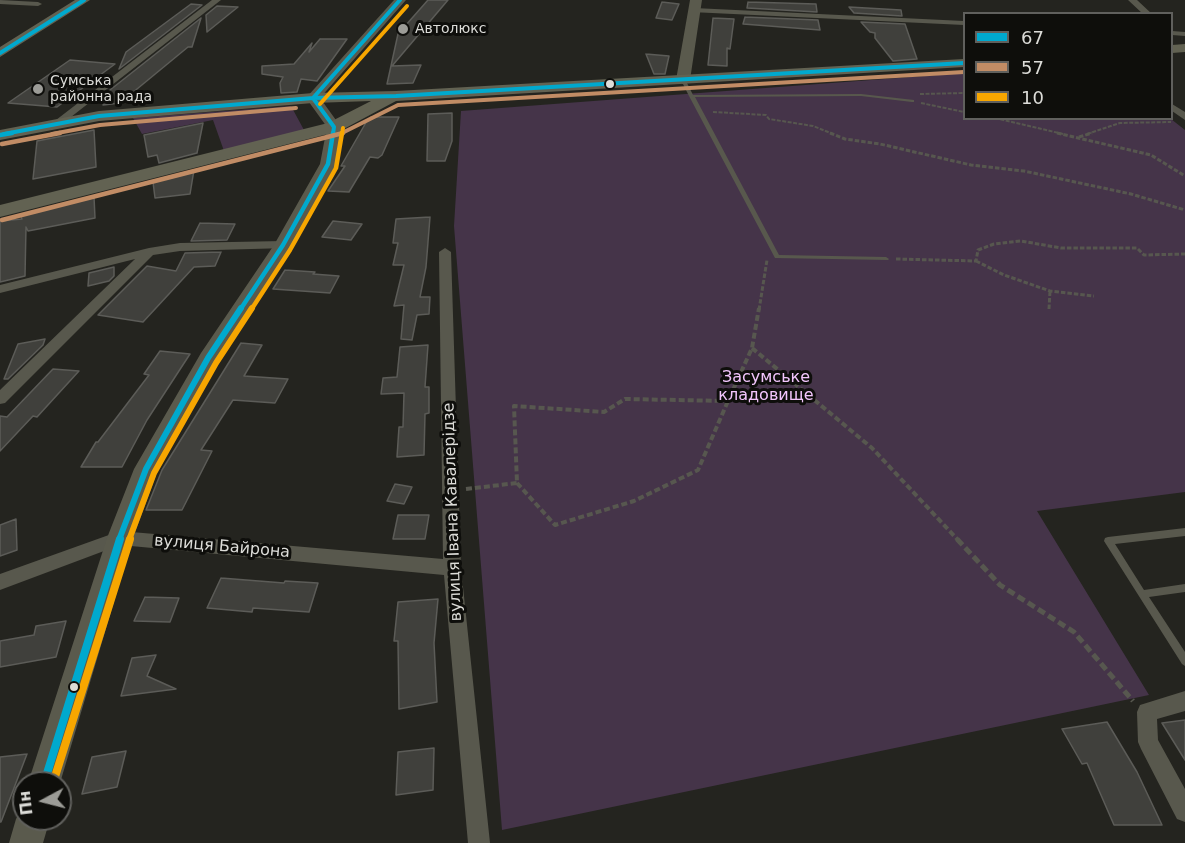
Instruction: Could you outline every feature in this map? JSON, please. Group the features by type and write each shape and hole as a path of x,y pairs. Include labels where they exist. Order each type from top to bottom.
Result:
{"main road":[{"path":"0,53 84,0"},
{"path":"0,135 99,116 313,98 396,96 963,63"},
{"path":"0,211 334,127 396,96"}],"street":[{"path":"59,122 218,0"},
{"path":"48,771 120,538 147,469 208,358 283,245 328,164 334,127 313,98 400,0"},
{"path":"1132,0 1146,12"},
{"path":"0,2 38,4"},
{"path":"683,80 695,5 963,23"},
{"path":"1173,108 1185,117"},
{"path":"0,289 148,252 180,247 283,245"},
{"path":"0,399 148,252"},
{"name":"вулиця Івана Кавалерідзе","path":"445,252 452,568 479,843"},
{"name":"вулиця Байрона","path":"0,582 120,538 452,568"},
{"path":"1185,701 1147,712 1148,742 1185,811"}],"lane":[{"path":"683,80 777,257 886,259"},
{"path":"691,96 861,95 912,101"},
{"path":"1185,532 1108,541 1185,661"},
{"path":"1142,594 1185,588"}],"path":[{"path":"897,100 902,94 963,93"},
{"path":"912,101 963,112"},
{"path":"700,112 765,115 769,119 813,126 845,139 880,144 971,165 1024,171 1131,194 1185,210"},
{"path":"1004,120 1151,155 1185,176"},
{"path":"1079,137 1120,123 1174,122"},
{"path":"976,261 978,250 994,244 1021,241 1061,248 1137,248 1144,255 1185,254"},
{"path":"728,401 625,399 604,412 514,406 517,483 555,525 634,501 698,470 752,348 767,260 777,257"},
{"path":"886,259 976,261 1004,275 1050,291 1094,296"},
{"path":"1049,309 1050,291"},
{"path":"752,348 872,448 1000,585 1074,632 1131,699 1147,712"},
{"path":"450,491 517,483"}],"green space":[{"name":"Засумське кладовище","path":"963,73 963,120 1172,120 1185,130 1185,492 1037,511 1149,695 502,830 454,226 461,111"},
{"path":"291,106 304,130 224,151 213,120 142,134 133,118"}],"building":[{"path":"428,0 448,0 392,66 421,65 413,83 387,84 398,34"},
{"path":"662,2 679,4 672,20 656,18"},
{"path":"748,2 816,4 817,12 747,8"},
{"path":"191,4 202,5 119,69 126,52"},
{"path":"217,6 238,7 207,32 206,15"},
{"path":"849,7 901,10 902,16 854,13"},
{"path":"745,17 818,20 820,30 743,24"},
{"path":"201,18 192,47 188,47 120,103 103,105 110,90"},
{"path":"713,18 734,19 730,49 727,48 727,66 708,65"},
{"path":"861,22 905,24 917,59 893,61 875,38 875,33 870,32"},
{"path":"320,39 347,39 317,81 301,79 297,92 281,93 280,83 283,77 262,74 262,66 294,64 312,43 309,52"},
{"path":"646,54 669,56 665,74 654,74"},
{"path":"70,60 115,64 57,107 8,103"},
{"path":"452,113 452,141 445,161 427,161 428,114"},
{"path":"371,117 399,117 382,155 378,158 370,157 349,192 328,191 345,166 341,166"},
{"path":"203,123 197,153 159,163 157,155 148,157 144,135"},
{"path":"94,130 96,167 33,179 37,141"},
{"path":"194,170 190,194 155,198 153,182"},
{"path":"94,197 95,218 28,231 26,227 25,276 0,282 0,221 22,219 20,215"},
{"path":"430,217 426,267 420,297 430,297 429,314 417,315 412,340 401,339 404,305 394,306 404,265 393,265 398,243 393,243 396,219"},
{"path":"333,221 362,224 351,240 322,237"},
{"path":"200,223 235,224 227,240 191,241"},
{"path":"221,252 215,266 194,267 143,322 98,315 147,266 176,271 185,253"},
{"path":"114,267 114,276 109,281 88,286 89,273"},
{"path":"285,270 339,276 330,293 273,289"},
{"path":"45,339 43,345 8,379 4,379 18,344"},
{"path":"241,343 262,345 244,376 288,379 275,403 233,400 201,450 212,451 182,510 146,510 162,470"},
{"path":"428,345 425,387 429,387 429,413 425,414 424,455 397,457 399,427 403,427 404,393 381,394 383,378 397,377 400,347"},
{"path":"160,351 190,354 147,420 122,467 81,467 96,442 149,375 144,374"},
{"path":"53,369 79,371 37,417 33,416 0,451 0,416 7,417"},
{"path":"395,484 412,487 404,504 387,501"},
{"path":"398,515 429,515 425,539 393,539"},
{"path":"16,519 17,550 0,556 0,525"},
{"path":"221,578 318,583 309,612 253,608 252,612 207,608"},
{"path":"145,597 179,598 170,622 134,621"},
{"path":"438,599 434,643 437,702 399,709 398,641 394,641 398,602"},
{"path":"66,621 56,657 0,667 0,641 34,635 36,626"},
{"path":"156,655 147,676 176,689 121,696 132,658"},
{"path":"1185,720 1185,760 1162,723"},
{"path":"1107,722 1137,772 1162,825 1114,825 1087,763 1082,764 1062,729"},
{"path":"434,748 433,790 396,795 398,752"},
{"path":"126,751 117,787 82,794 92,757"},
{"path":"27,754 20,771 12,771 12,793 1,822 0,822 0,757"}],"transit line":[{"name":"67","path":"0,53 84,0"},
{"name":"67","path":"313,98 400,0"},
{"name":"10","path":"320,104 407,6"},
{"name":"67","path":"0,135 99,116 313,98 396,96 963,63"},
{"name":"57","path":"2,220 336,136 398,105 963,72"},
{"name":"67","path":"48,771 120,538 146,469 208,358 283,245 328,164 334,127 313,98"},
{"name":"57","path":"2,144 100,125 296,108"},
{"name":"10","path":"57,771 129,541 154,473 216,363 290,250 336,168 343,128"}],"place":[{"name":"Автолюкс","path":"403,29"},
{"name":"Сумська районна рада","path":"38,89"}]}
